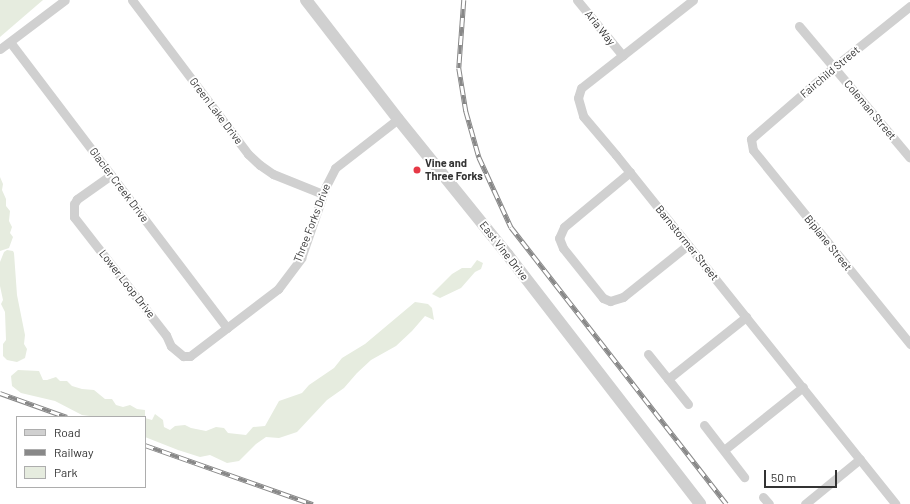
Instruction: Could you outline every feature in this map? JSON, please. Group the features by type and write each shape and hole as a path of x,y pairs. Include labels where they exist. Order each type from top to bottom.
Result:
{"street":[{"path":"0,50 65,0"},
{"name":"Green Lake Drive","path":"132,0 248,154 273,174 323,194"},
{"name":"East Vine Drive","path":"306,0 398,119 507,254 700,504"},
{"name":"Aria Way","path":"577,0 623,56"},
{"name":"Barnstormer Street","path":"693,0 581,88 578,98 583,116 630,172 896,504"},
{"name":"Fairchild Street","path":"751,139 834,67 910,6"},
{"name":"Coleman Street","path":"799,26 908,153"},
{"name":"Glacier Creek Drive","path":"10,42 227,328"},
{"name":"Three Forks Drive","path":"227,328 269,297 288,277 300,258 323,194 335,168 398,119"},
{"name":"Biplane Street","path":"751,139 753,150 910,344"},
{"path":"630,172 564,227 559,238 567,253 603,298 610,301 623,297 688,245"},
{"name":"Lower Loop Drive","path":"111,175 77,199 74,204 74,217 166,336 171,346 183,356 190,356 227,328"},
{"path":"668,379 746,316"},
{"path":"648,354 688,404"},
{"path":"724,450 803,388"},
{"path":"704,425 744,477"},
{"path":"805,504 860,459"}],"green space":[{"path":"0,0 43,0 0,37"},
{"path":"0,177 3,184 2,190 6,199 6,206 10,211 9,221 12,227 10,233 13,237 9,248 0,251"},
{"path":"7,250 13,251 14,253 17,295 25,335 24,344 27,349 25,358 17,362 7,360 3,356 3,344 6,340 5,312 1,304 3,300 0,286 0,262 4,252"},
{"path":"477,260 483,263 481,269 475,272 461,288 440,298 432,294 452,274 462,268 471,268"},
{"path":"415,302 428,304 432,308 434,320 425,316 396,346 371,360 344,388 327,400 297,432 279,438 266,437 256,444 239,461 227,463 210,455 200,457 146,437 146,418 152,420 155,414 163,420 164,427 170,430 175,426 185,425 191,428 206,431 216,427 224,428 228,433 246,435 253,427 265,426 279,401 302,393 309,385 334,368 342,358 365,344"},
{"path":"18,370 39,371 43,380 56,377 60,381 67,381 72,386 94,390 105,399 112,399 116,405 123,407 130,405 137,409 145,410 145,416 82,415 55,401 21,393 12,386 11,376"}],"railway":[{"path":"464,0 459,68 466,111 479,157 511,227 727,504"},
{"path":"0,393 64,416"},
{"path":"146,445 313,504"}],"place":[{"name":"Vine and Three Forks","path":"417,170"}]}
